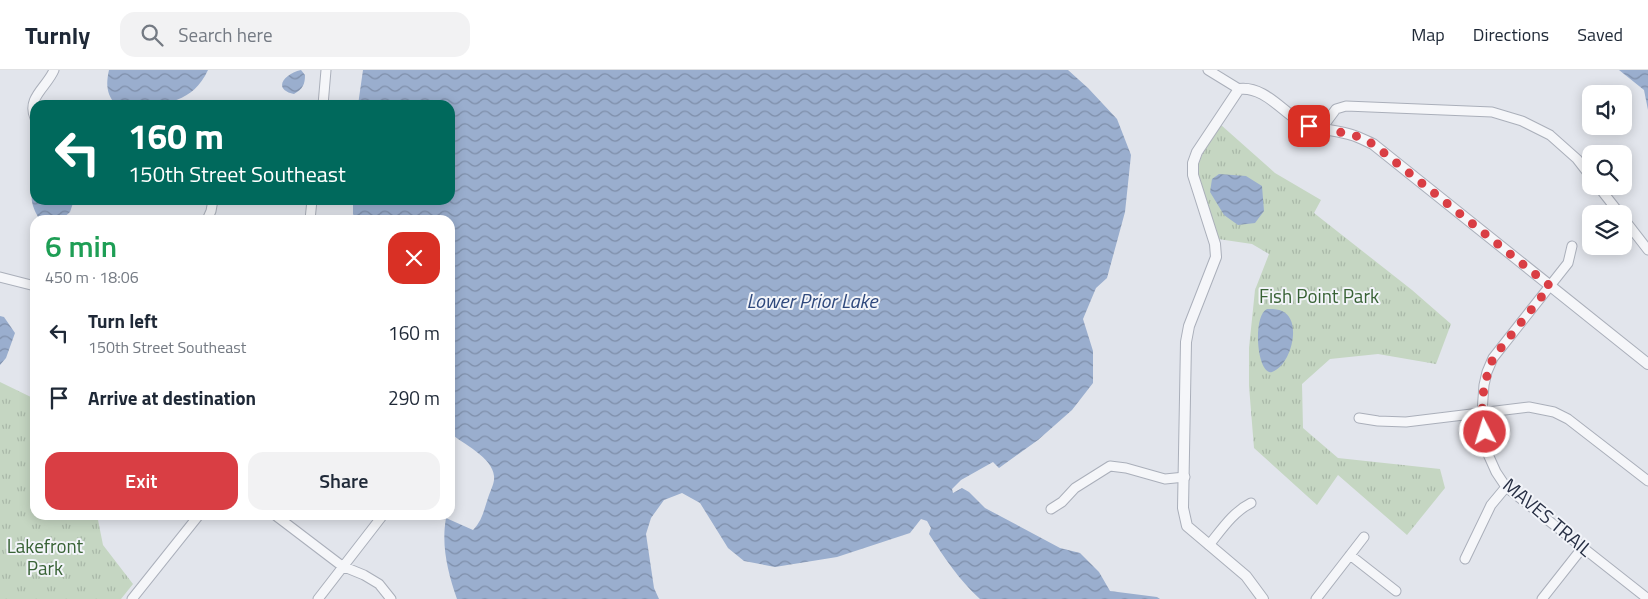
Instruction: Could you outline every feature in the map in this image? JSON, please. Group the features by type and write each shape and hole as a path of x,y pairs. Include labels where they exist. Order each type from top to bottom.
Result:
{"street":[{"path":"34,100 52,76 54,70"},
{"path":"323,100 326,70"},
{"path":"1208,70 1239,89 1248,88 1258,91 1300,122 1309,126 1354,135 1373,144 1648,364"},
{"path":"1239,89 1197,152 1193,163 1193,175 1215,244 1216,257 1189,326 1186,342 1183,508 1187,526 1246,576 1263,599"},
{"path":"1322,128 1336,109 1346,106 1492,112 1522,121 1550,135 1582,165"},
{"path":"1605,195 1613,205"},
{"path":"1632,229 1648,250"},
{"name":"MAVES TRAIL","path":"1572,246 1568,263 1493,358 1484,385 1482,412 1487,452 1496,472 1506,486 1648,599"},
{"path":"0,277 30,285"},
{"path":"1359,418 1406,422 1529,407 1554,412 1568,419 1648,481"},
{"path":"1051,508 1062,502 1075,488 1110,466 1126,468 1165,480 1185,478"},
{"path":"1465,559 1492,505 1506,486"},
{"path":"1209,545 1234,515 1241,508 1251,503"},
{"path":"132,599 195,520"},
{"path":"282,520 342,566 364,575 379,584 391,599"},
{"path":"318,599 379,520"},
{"path":"1316,599 1364,537"},
{"path":"1542,599 1583,547"},
{"path":"1350,555 1396,591"}],"green space":[{"name":"Fish Point Park","path":"1221,125 1275,173 1321,200 1314,213 1412,290 1451,324 1436,364 1378,354 1330,359 1302,384 1303,428 1338,458 1440,469 1445,488 1407,535 1338,475 1317,505 1254,448 1249,386 1249,348 1255,290 1269,254 1252,244 1218,239 1197,176 1202,155"},
{"name":"Lakefront Park","path":"0,382 30,397 30,520 98,520 103,545 133,584 121,599 0,599"}],"water":[{"path":"109,70 208,70 200,83 191,92 175,100 112,100 107,80"},
{"path":"301,70 305,75 305,81 300,90 294,94 283,89 282,85 286,78"},
{"name":"Lower Prior Lake","path":"363,70 1068,70 1117,119 1131,155 1125,212 1107,278 1096,288 1083,319 1093,351 1093,383 1072,410 1038,440 999,468 993,462 961,480 952,489 953,493 962,488 969,492 985,508 1060,548 1080,553 1099,572 1110,591 1157,597 1160,599 980,599 952,568 929,534 931,528 927,521 921,519 910,533 837,557 775,567 744,561 728,548 700,503 682,493 664,500 651,518 646,534 654,588 659,599 457,599 446,559 444,539 446,520 450,520 473,530 479,523 494,476 492,469 483,457 455,437 455,215 353,214 353,205 455,205 455,100 359,100"},
{"path":"1619,70 1648,70 1648,110 1644,90"},
{"path":"1219,174 1246,176 1262,186 1264,211 1255,223 1238,225 1224,215 1210,192 1212,179"},
{"path":"33,205 72,205 67,215 37,215"},
{"path":"1267,309 1280,310 1288,316 1292,323 1293,333 1292,343 1285,361 1272,372 1267,371 1263,365 1258,345 1259,322 1262,314"},
{"path":"0,316 4,317 15,333 6,358 0,365"}],"route":[{"path":"1309,126 1354,135 1373,144 1550,286 1493,358 1484,385 1482,412 1485,432"}]}
